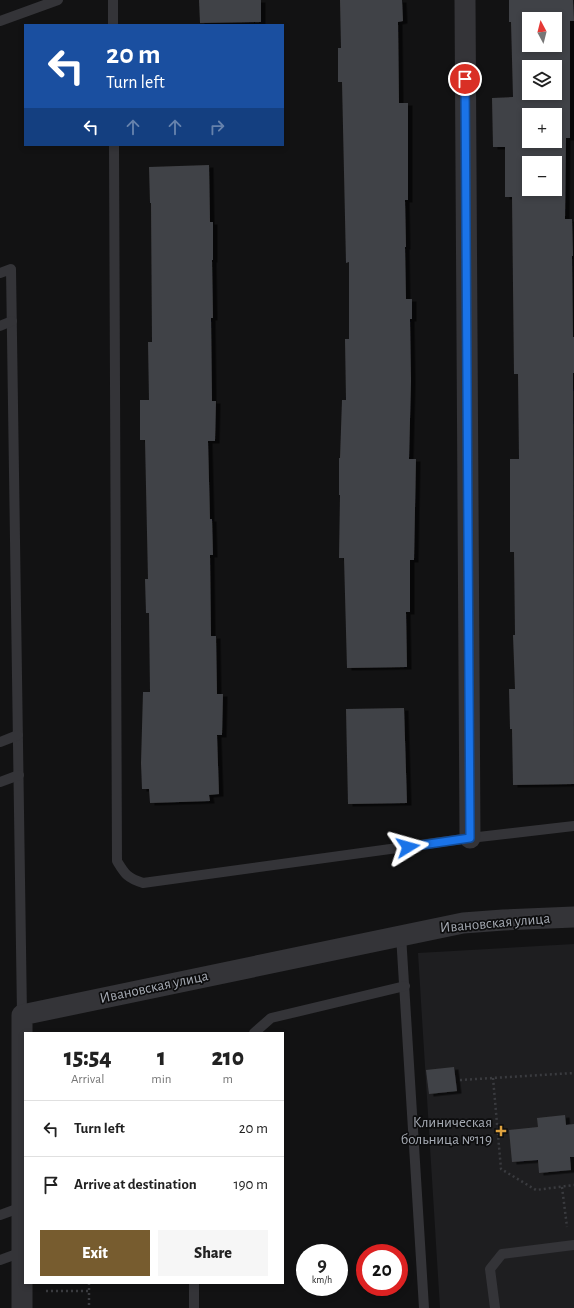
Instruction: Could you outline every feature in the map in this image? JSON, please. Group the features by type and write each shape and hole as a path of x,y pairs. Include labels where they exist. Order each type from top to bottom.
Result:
{"street":[{"path":"465,0 470,838"},
{"name":"Ивановская улица","path":"22,1015 462,923 574,917"},
{"path":"22,1015 22,1300"}],"lane":[{"path":"0,21 58,0"},
{"path":"113,0 113,24"},
{"path":"114,146 117,861 124,873 131,879 143,883 470,838 574,826"},
{"path":"0,274 11,269 22,1015"},
{"path":"0,326 12,321"},
{"path":"0,742 18,735"},
{"path":"0,782 19,774"},
{"path":"401,935 424,1308"},
{"path":"255,1032 271,1018 405,986"},
{"path":"0,1215 22,1207"},
{"path":"494,1308 490,1269 502,1254 572,1245"},
{"path":"0,1260 22,1252"},
{"path":"194,1284 194,1308"}],"path":[{"path":"460,1080 574,1073"},
{"path":"493,1078 501,1169 536,1190 574,1185"},
{"path":"562,1187 572,1245"},
{"path":"89,1284 89,1308"},
{"path":"22,1300 89,1291"}],"shaded area":[{"name":"Клиническая больница №119","path":"574,944 574,1308 440,1308 418,953"}],"building":[{"path":"199,0 261,0 261,22 200,23"},
{"path":"340,0 402,0 403,21 398,22 399,103 408,103 408,200 405,200 406,299 412,299 412,319 410,319 411,381 409,459 416,459 414,560 410,560 410,612 406,612 407,667 347,668 344,558 339,558 339,458 342,400 346,400 345,339 349,339 349,262 346,263 342,82 338,82 338,48 341,48"},
{"path":"509,0 573,0 574,21 570,21 570,138 566,138 565,219 572,219 573,256 574,784 513,785 512,729 510,729 509,689 515,689 513,635 515,635 514,552 510,552 510,459 519,459 518,374 514,374 512,197 505,197 505,147 493,147 492,98 513,97 511,22 509,22"},
{"path":"209,165 210,222 213,222 213,318 211,318 212,401 216,401 215,441 208,441 210,519 212,519 213,555 210,555 211,636 216,636 217,694 223,694 222,735 217,735 219,794 209,795 210,801 150,803 149,789 142,789 141,763 143,692 150,692 149,613 146,613 145,579 148,579 145,440 140,440 140,400 149,400 148,342 152,342 151,203 149,167"},
{"path":"404,708 407,803 348,804 346,709"},
{"path":"454,1067 457,1091 429,1094 426,1070"},
{"path":"565,1115 566,1125 574,1124 574,1157 570,1157 571,1170 539,1173 538,1160 512,1162 509,1130 538,1127 537,1118"}],"place":[{"name":"Клиническая больница №119","path":"501,1131"}],"route":[{"path":"408,847 470,838 465,79"}]}
